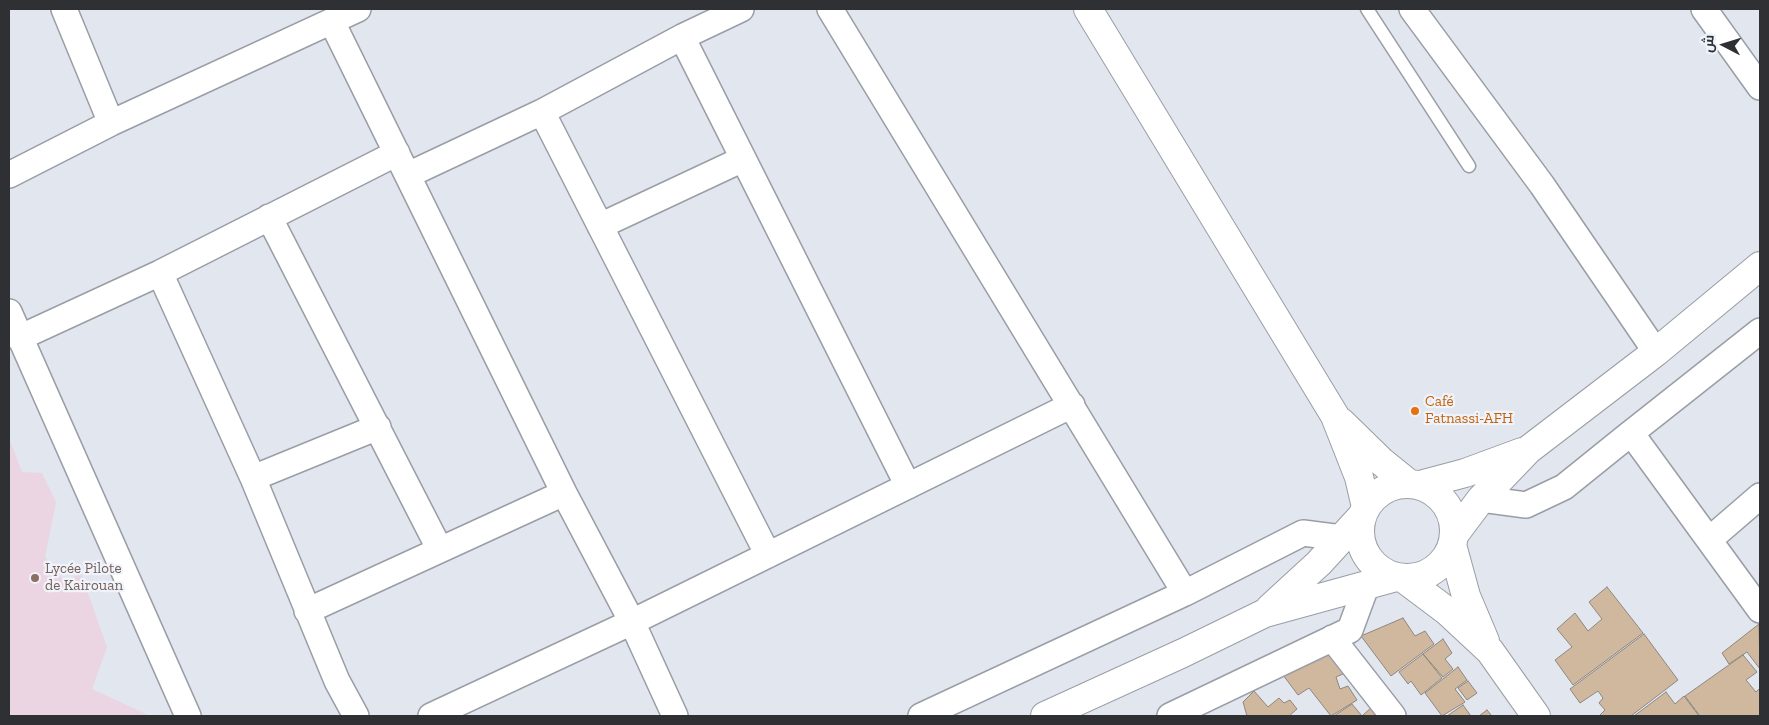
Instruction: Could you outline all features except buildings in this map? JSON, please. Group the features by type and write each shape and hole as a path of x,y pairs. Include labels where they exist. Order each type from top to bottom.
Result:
{"street":[{"path":"64,9 111,123"},
{"path":"9,175 111,123 358,9"},
{"path":"408,175 542,112 682,37 741,9"},
{"path":"830,9 1185,594"},
{"path":"1088,9 1335,416 1359,477 1364,511 1360,531 1362,546 1369,559 1381,570 1399,577 1447,611 1490,651"},
{"path":"1412,9 1542,185 1656,352"},
{"path":"1705,9 1760,87"},
{"path":"332,22 458,281 632,622 674,716"},
{"path":"682,37 908,486"},
{"path":"542,112 768,556"},
{"path":"19,338 160,273 397,153"},
{"path":"600,226 743,159"},
{"path":"269,217 440,550"},
{"path":"1045,716 1183,654 1265,613 1367,584 1399,577 1412,578 1427,574 1440,565 1453,540 1481,499 1528,450 1656,352 1760,266"},
{"path":"160,273 253,478 337,681 356,716"},
{"path":"9,312 188,716"},
{"path":"1481,499 1526,505 1564,487 1760,331"},
{"path":"431,716 632,622 1072,405"},
{"path":"1335,416 1382,462 1414,484 1437,493 1447,504 1453,520 1453,540 1466,596 1490,651 1536,716"},
{"path":"253,478 378,426"},
{"path":"1631,433 1760,610"},
{"path":"1265,613 1342,538 1380,492 1394,485 1414,484 1465,473 1528,450"},
{"path":"308,611 564,492"},
{"path":"1709,540 1760,496"},
{"path":"921,716 1185,594 1303,533 1342,538"},
{"path":"1170,716 1207,709 1332,638 1350,630 1367,584"},
{"path":"1332,638 1393,716"}],"lane":[{"path":"1367,9 1469,166"}],"shaded area":[{"name":"Lycée Pilote de Kairouan","path":"9,438 22,472 42,473 56,502 45,557 65,582 81,573 107,647 92,689 150,716 9,716"}],"place":[{"name":"Café Fatnassi-AFH","path":"1415,411"},
{"name":"Lycée Pilote de Kairouan","path":"35,578"}]}
